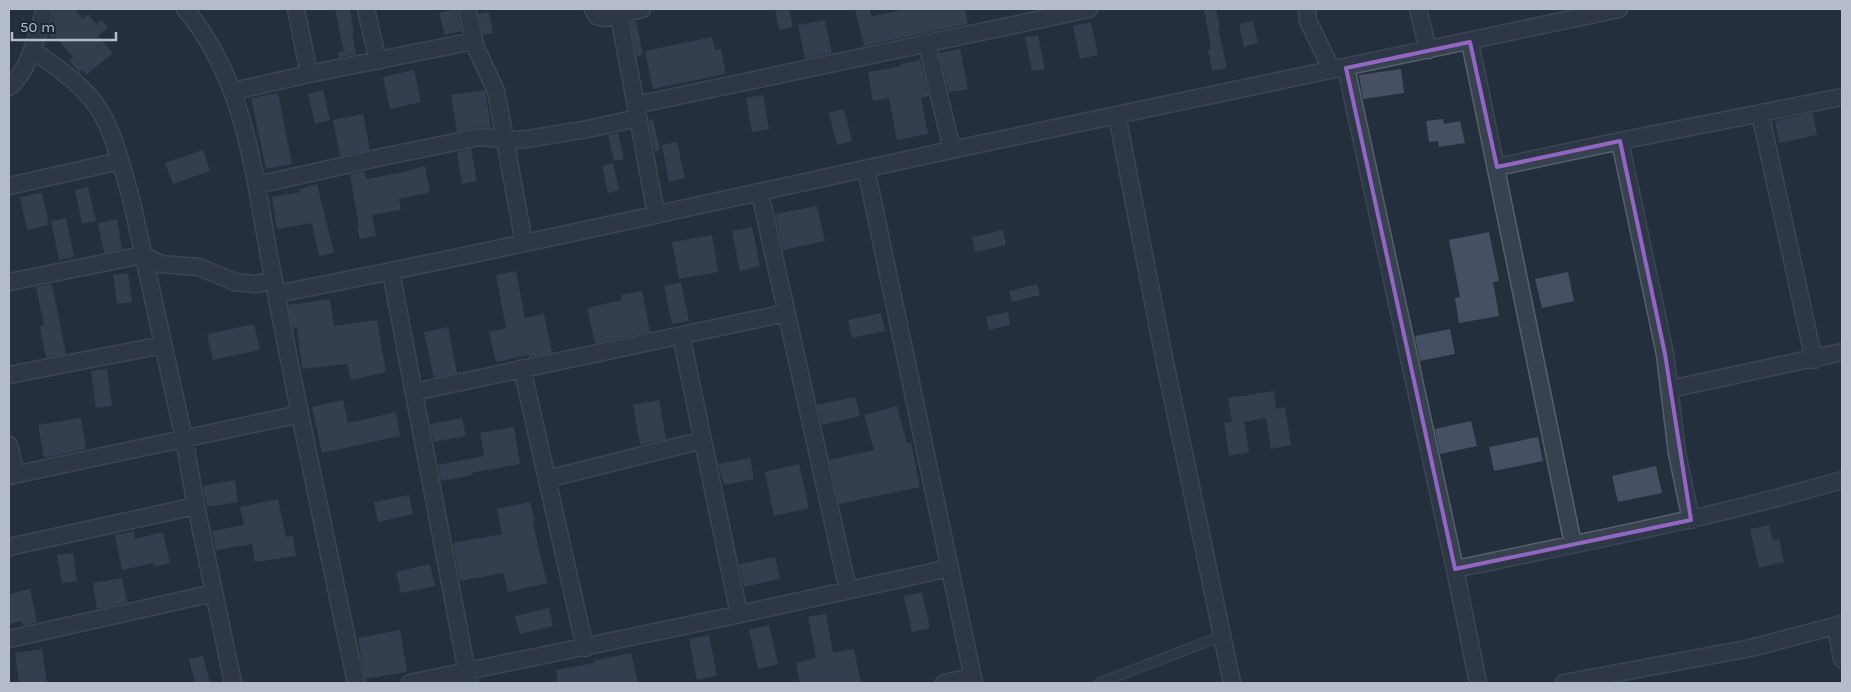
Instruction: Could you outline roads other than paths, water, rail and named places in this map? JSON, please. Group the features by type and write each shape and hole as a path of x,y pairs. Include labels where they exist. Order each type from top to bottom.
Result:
{"street":[{"path":"12,79 32,50 45,9"},
{"path":"185,9 210,44 234,91 257,185 300,414 356,683"},
{"path":"296,9 309,74"},
{"path":"366,9 378,61"},
{"path":"593,9 597,16 600,17 642,9"},
{"path":"257,185 480,137 505,140 565,134 637,112 928,44 1089,9"},
{"path":"1307,9 1308,21 1339,69 1455,568 1478,683"},
{"path":"1418,9 1428,50"},
{"path":"9,282 143,255 161,264 199,267 234,282 275,287 391,272 952,150 1619,9"},
{"path":"471,10 474,42 496,91 524,243"},
{"path":"619,14 656,214"},
{"path":"234,91 309,74 474,42"},
{"path":"1470,42 1573,544"},
{"path":"928,44 952,150"},
{"path":"32,50 60,69 96,105 104,117 120,161 131,198 184,439 233,683"},
{"path":"1497,167 1842,97"},
{"path":"1760,113 1814,360"},
{"path":"1116,115 1164,358 1232,683"},
{"path":"1620,141 1665,354 1677,454 1690,520"},
{"path":"9,186 120,161"},
{"path":"866,169 973,680 944,683"},
{"path":"760,193 848,590"},
{"path":"391,272 468,677"},
{"path":"414,392 786,313"},
{"path":"680,335 738,614"},
{"path":"9,375 163,345"},
{"path":"1670,389 1814,360 1842,352"},
{"path":"522,368 585,648"},
{"path":"9,445 12,475 300,414"},
{"path":"547,479 702,440"},
{"path":"1455,568 1690,520 1795,494 1842,480"},
{"path":"9,547 196,506"},
{"path":"410,683 468,677 585,648 950,568"},
{"path":"9,638 214,593"},
{"path":"1564,683 1751,648 1839,625 1842,659"}],"lane":[{"path":"1099,683 1222,636"}]}
